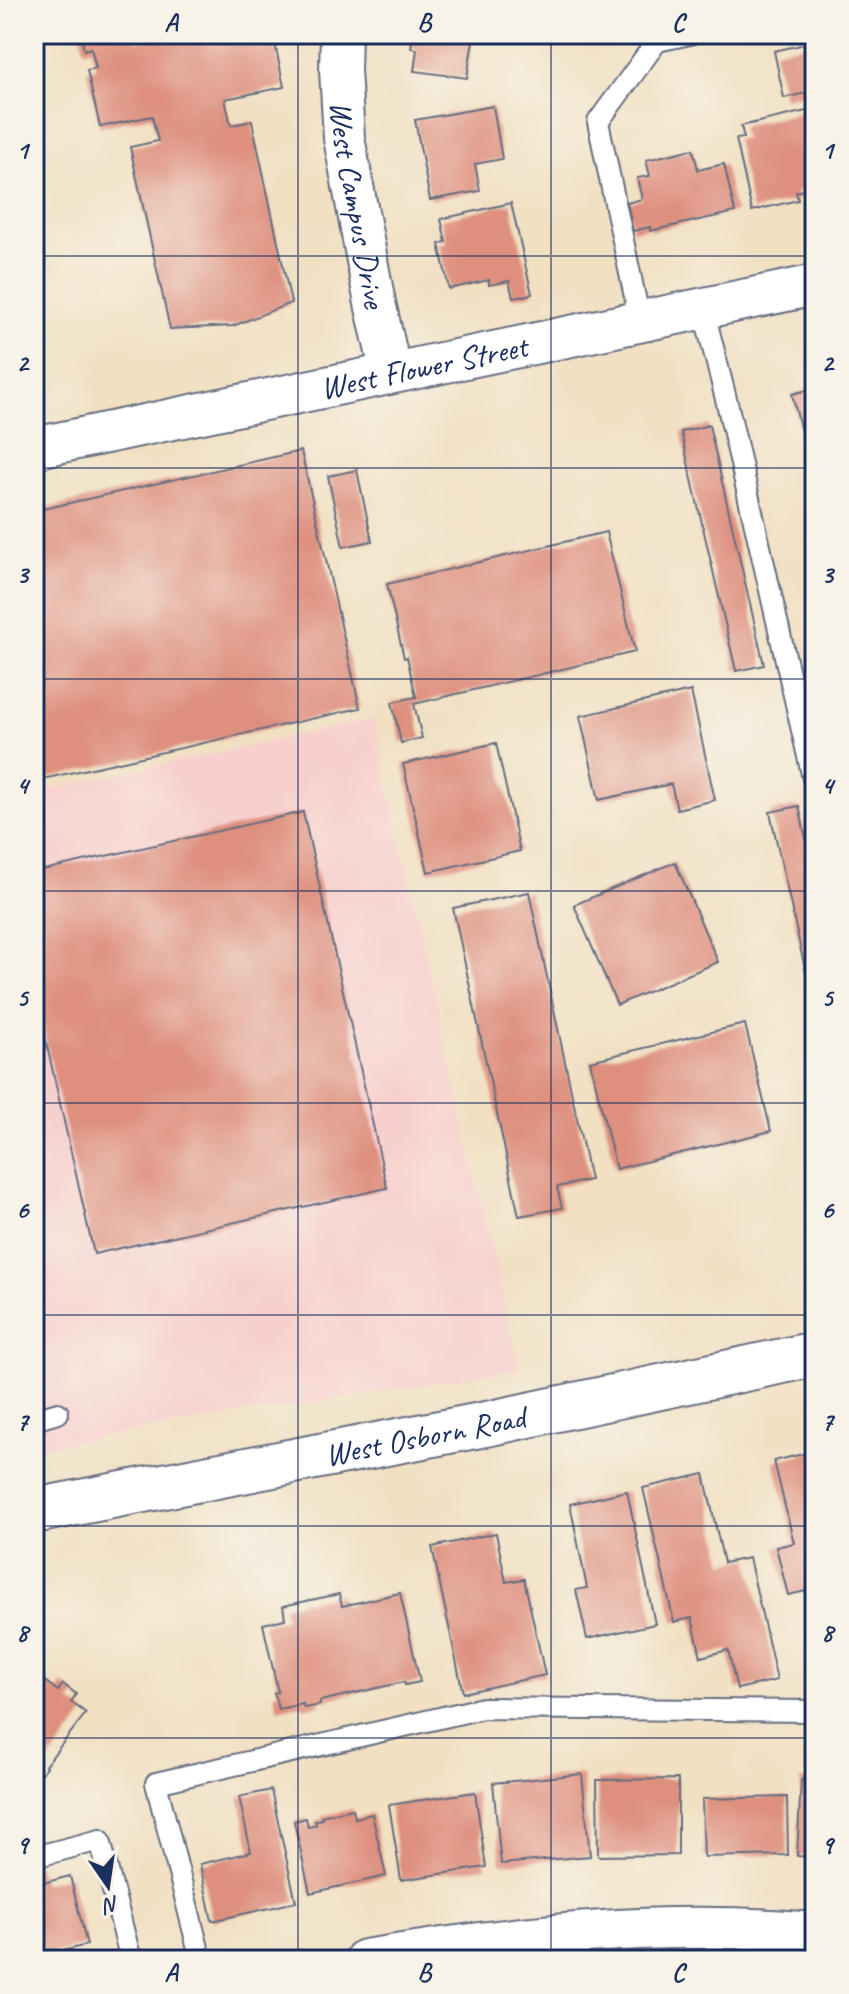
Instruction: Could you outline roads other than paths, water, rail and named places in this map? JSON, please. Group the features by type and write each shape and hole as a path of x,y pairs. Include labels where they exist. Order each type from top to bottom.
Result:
{"street":[{"name":"West Campus Drive","path":"341,34 344,138 391,373"},
{"name":"West Flower Street","path":"34,448 815,285"},
{"name":"West Osborn Road","path":"34,1511 491,1423 815,1354"},
{"path":"365,1960 508,1938 617,1929 720,1928 815,1933"}],"lane":[{"path":"640,321 598,122 657,41 690,34"},
{"path":"703,308 815,787"},
{"path":"34,1420 58,1413"},
{"path":"201,1960 156,1783 483,1708 815,1711"},
{"path":"34,1857 100,1840 131,1960"}]}
